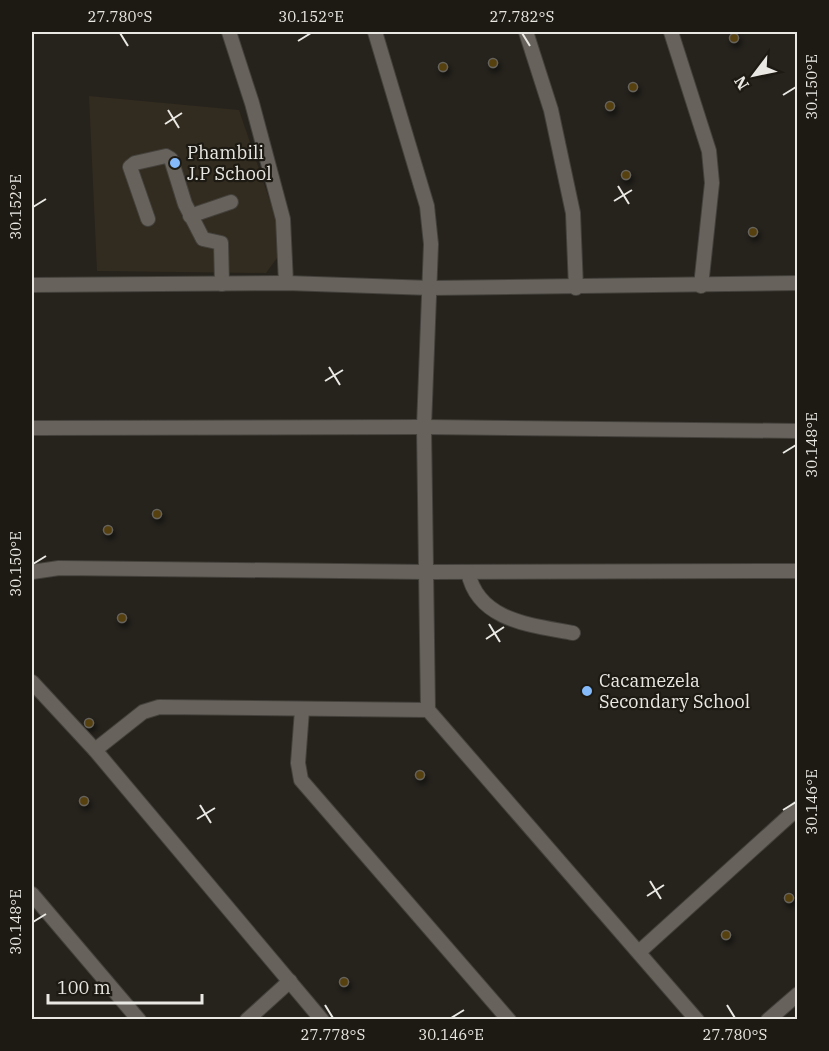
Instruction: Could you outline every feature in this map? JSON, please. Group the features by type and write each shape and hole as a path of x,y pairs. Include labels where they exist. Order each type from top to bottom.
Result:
{"street":[{"path":"229,32 252,103 283,219 286,283"},
{"path":"375,32 427,206 431,244 424,427 428,710 698,1020"},
{"path":"526,32 551,110 567,180 573,213 576,288"},
{"path":"671,32 709,151 712,183 701,286"},
{"path":"148,219 130,167 135,163 166,156 171,159 190,216 204,241 221,243 222,284"},
{"path":"190,216 231,202"},
{"path":"32,285 286,283 431,288 576,288 798,283"},
{"path":"32,428 424,427 798,430"},
{"path":"32,572 59,568 427,572 798,571"},
{"path":"468,572 476,595 494,610 523,623 573,633"},
{"path":"32,682 95,750 322,1020"},
{"path":"95,750 143,712 159,707 428,710"},
{"path":"302,710 298,763 301,780 509,1020"},
{"path":"639,952 798,808"},
{"path":"32,894 139,1020"},
{"path":"247,1020 290,981"},
{"path":"768,1020 798,994"}],"shaded area":[{"name":"Phambili J.P School","path":"89,96 239,110 275,216 280,254 266,273 97,271"}],"building":[{"path":"734,34 738,38 734,42 730,38"},
{"path":"493,59 497,63 493,67 489,63"},
{"path":"443,63 447,67 443,71 439,67"},
{"path":"763,64 767,68 763,72 759,68"},
{"path":"633,83 637,87 633,91 629,87"},
{"path":"610,102 614,106 610,110 606,106"},
{"path":"626,171 630,175 626,179 622,175"},
{"path":"753,228 757,232 753,236 749,232"},
{"path":"157,510 161,514 157,518 153,514"},
{"path":"108,526 112,530 108,534 104,530"},
{"path":"122,614 126,618 122,622 118,618"},
{"path":"89,719 93,723 89,727 85,723"},
{"path":"420,771 424,775 420,779 416,775"},
{"path":"84,797 88,801 84,805 80,801"},
{"path":"789,894 793,898 789,902 785,898"},
{"path":"726,931 730,935 726,939 722,935"},
{"path":"344,978 348,982 344,986 340,982"}],"place":[{"name":"Phambili J.P School","path":"175,163"},
{"name":"Cacamezela Secondary School","path":"587,691"}]}
